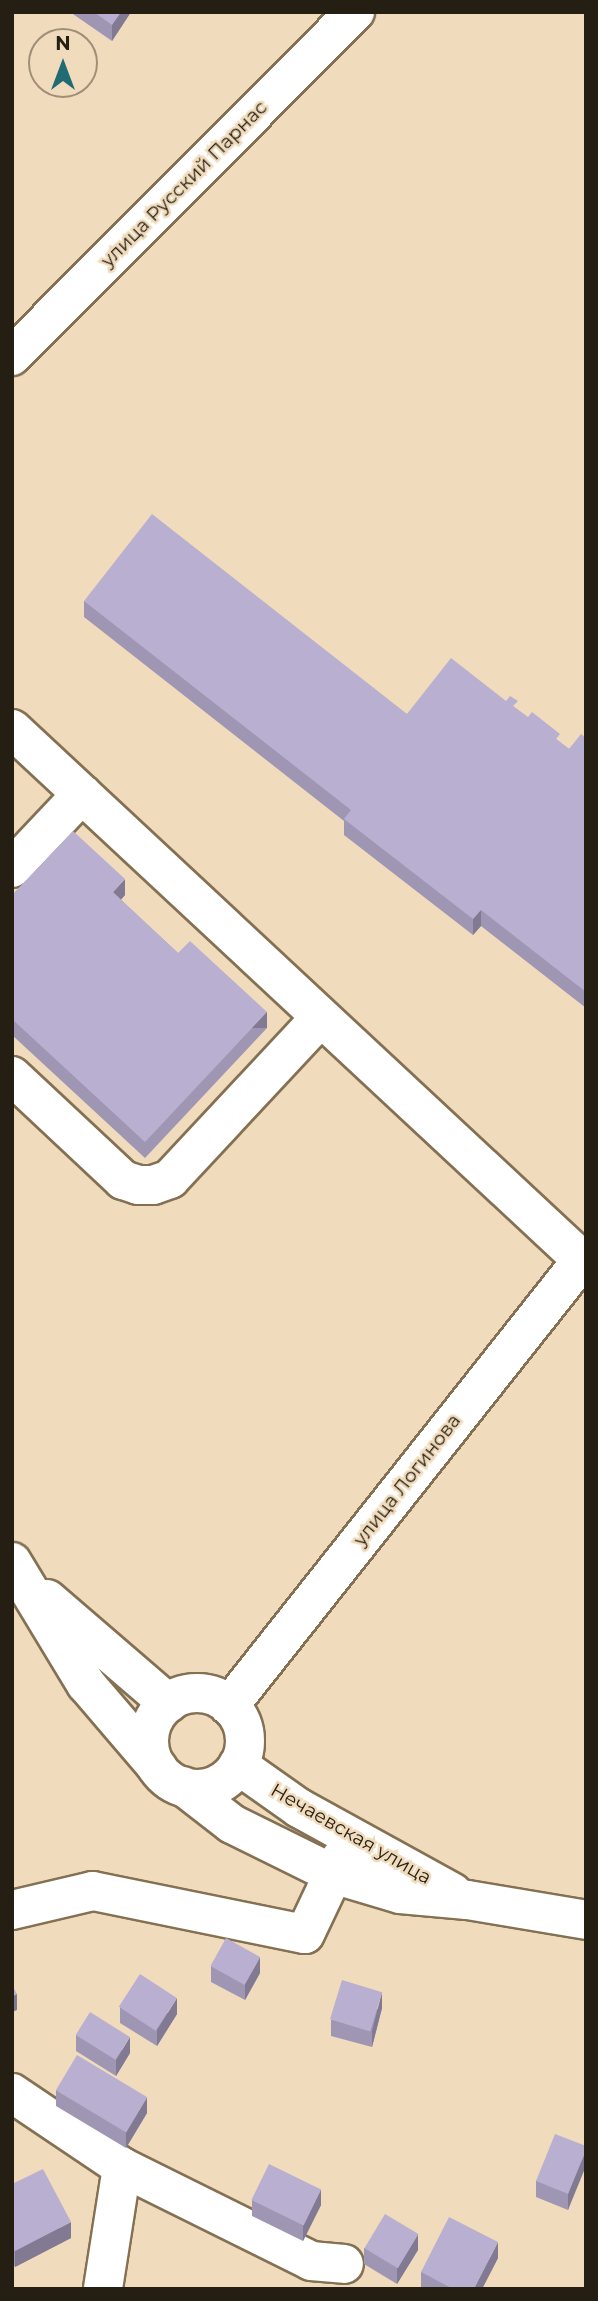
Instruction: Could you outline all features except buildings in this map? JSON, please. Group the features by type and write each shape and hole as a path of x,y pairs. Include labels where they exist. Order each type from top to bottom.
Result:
{"street":[{"name":"улица Русский Парнас","path":"12,356 355,12"},
{"path":"12,729 584,1257"},
{"path":"12,869 82,794"},
{"path":"12,1076 123,1180 138,1185 153,1185 170,1179 321,1017"},
{"name":"улица Логинова","path":"229,1706 584,1257"},
{"path":"19,1570 168,1703"},
{"path":"19,1570 86,1684 170,1777 211,1787 231,1774 243,1754 244,1730 229,1706 213,1695 202,1693 178,1697 168,1703 153,1722 150,1733 152,1757 170,1777"},
{"name":"Нечаевская улица","path":"238,1765 299,1808 467,1900"},
{"name":"Нечаевская улица","path":"170,1777 232,1824 400,1894 467,1900 586,1920"},
{"path":"12,1910 93,1891 305,1934 337,1866"},
{"path":"12,2093 122,2167 311,2261 344,2264"},
{"path":"103,2289 122,2167"}]}
